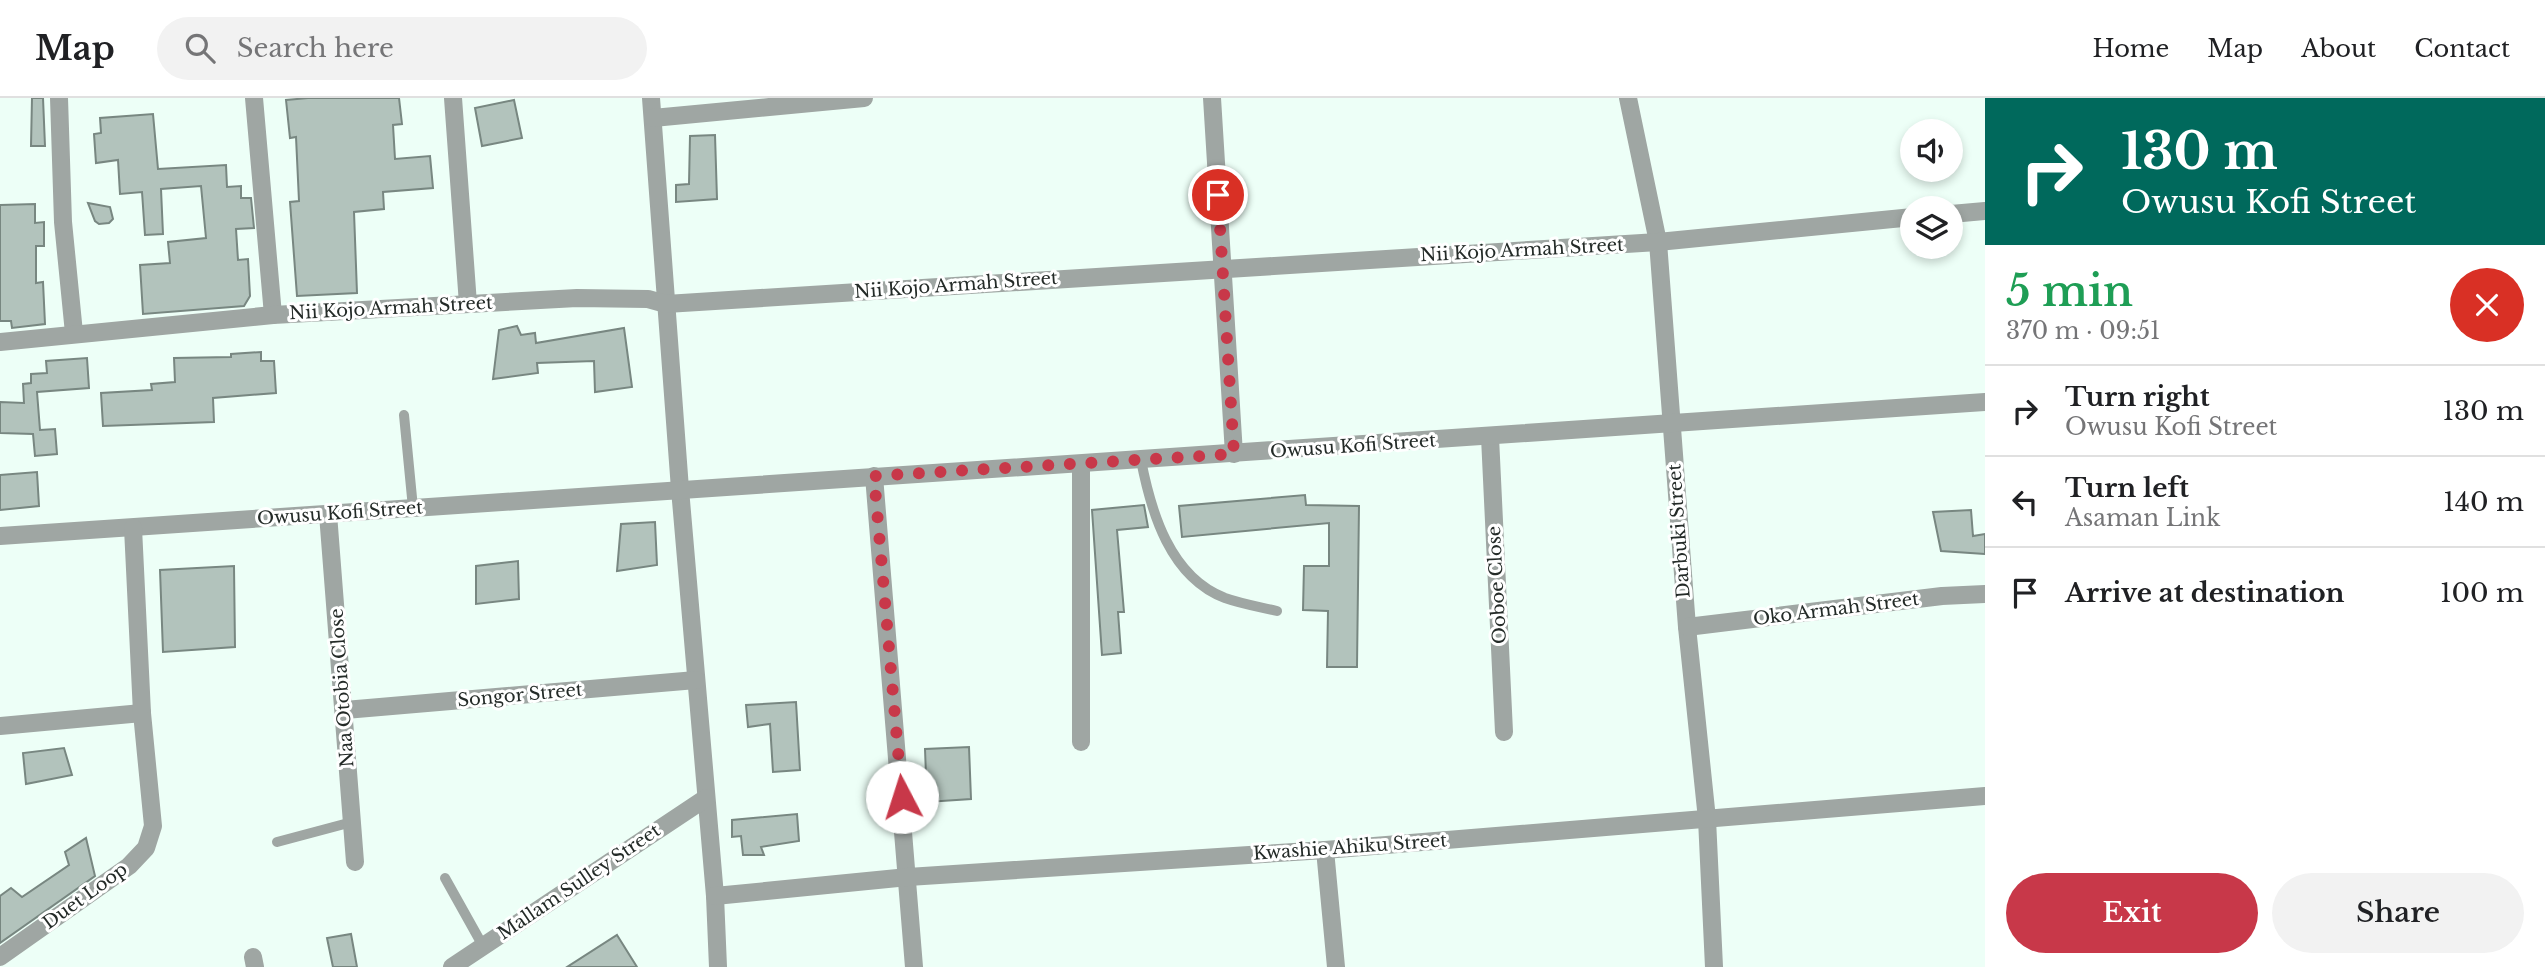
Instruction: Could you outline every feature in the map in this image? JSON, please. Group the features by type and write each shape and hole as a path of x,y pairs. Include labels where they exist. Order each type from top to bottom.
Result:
{"street":[{"path":"58,98 64,222 74,333"},
{"path":"254,98 273,315"},
{"path":"453,98 468,304"},
{"path":"652,98 680,489 715,896 718,967"},
{"path":"653,118 864,98"},
{"path":"1212,98 1234,454"},
{"name":"Darbuki Street","path":"1629,98 1658,242 1687,627 1707,819 1714,967"},
{"path":"1963,213 1985,211"},
{"name":"Nii Kojo Armah Street","path":"0,342 273,315 577,298 648,299 666,304 1223,267 1658,242 1900,218"},
{"name":"Owusu Kofi Street","path":"0,536 1985,402"},
{"name":"Ooboe Close","path":"1490,437 1504,732"},
{"path":"1081,464 1081,742"},
{"path":"874,476 914,967"},
{"name":"Naa Otobia Close","path":"328,514 355,862"},
{"name":"Duet Loop","path":"0,957 129,866 146,848 153,826 142,713 133,528"},
{"name":"Oko Armah Street","path":"1687,627 1942,596 1985,594"},
{"name":"Songor Street","path":"345,710 696,680"},
{"path":"0,726 142,713"},
{"name":"Kwashie Ahiku Street","path":"715,896 908,877 1325,850 1985,796"},
{"name":"Mallam Sulley Street","path":"452,967 706,798"},
{"path":"1325,850 1336,967"}],"lane":[{"path":"404,415 413,508"},
{"path":"1142,460 1147,489 1167,544 1190,575 1203,586 1224,597 1278,611"},
{"path":"277,842 352,822"},
{"path":"445,878 484,946"}],"building":[{"path":"32,98 43,98 45,146 31,146"},
{"path":"399,98 402,124 393,125 395,159 430,156 433,188 383,192 384,209 354,212 357,293 297,296 290,202 299,201 296,137 290,138 286,100"},
{"path":"514,100 522,138 482,146 475,108"},
{"path":"153,114 158,169 226,165 227,187 241,186 241,198 251,198 254,228 236,229 238,260 248,259 250,296 244,306 143,314 140,265 170,263 168,242 206,238 201,186 161,189 163,234 145,235 142,192 120,194 118,160 96,163 94,134 101,133 100,118"},
{"path":"715,135 717,199 676,202 676,185 689,184 690,136"},
{"path":"88,203 110,207 113,219 109,223 99,224 95,221"},
{"path":"35,204 35,223 44,222 44,246 36,246 36,283 43,282 45,324 12,328 11,321 0,321 0,205"},
{"path":"517,326 521,335 535,333 536,343 624,328 632,387 595,392 594,361 537,363 538,373 493,379 499,330"},
{"path":"261,352 261,361 274,361 276,393 213,398 214,422 103,426 101,393 152,390 151,384 175,382 174,358 231,357 231,354"},
{"path":"87,358 89,388 37,392 40,430 55,429 57,454 35,456 33,434 0,433 0,402 24,403 23,384 31,383 31,374 47,373 46,361"},
{"path":"37,472 39,506 0,510 0,475"},
{"path":"1305,495 1306,505 1359,506 1357,667 1327,667 1328,611 1303,610 1304,566 1329,566 1329,523 1182,537 1179,506"},
{"path":"1144,505 1148,527 1117,530 1124,612 1118,612 1121,653 1102,655 1092,510"},
{"path":"1971,510 1973,536 1985,534 1985,554 1941,551 1933,512"},
{"path":"655,522 657,565 617,571 621,524"},
{"path":"518,561 519,599 476,604 476,566"},
{"path":"234,566 235,647 163,652 160,570"},
{"path":"796,702 800,770 773,772 770,724 748,727 746,705"},
{"path":"969,747 971,799 927,802 925,749"},
{"path":"64,748 72,775 26,784 23,753"},
{"path":"797,814 799,841 761,847 764,855 743,855 741,836 732,837 732,820"},
{"path":"86,838 95,876 0,943 0,896 11,888 22,897 69,865 65,852"},
{"path":"351,934 357,967 333,967 327,938"},
{"path":"617,935 637,967 567,967"}],"route":[{"path":"902,797 874,476 1234,454 1218,195"}]}
